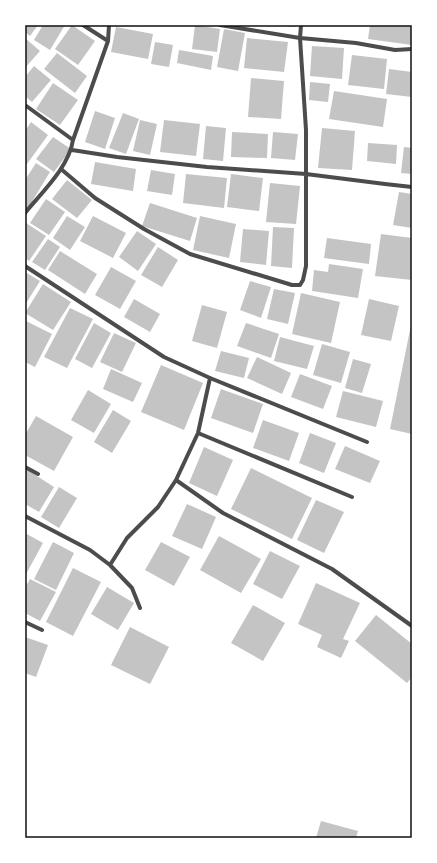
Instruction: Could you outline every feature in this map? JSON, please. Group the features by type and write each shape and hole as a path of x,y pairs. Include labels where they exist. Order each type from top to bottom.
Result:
{"street":[{"path":"83,25 108,41"},
{"path":"25,213 61,169 72,150 74,140 108,41 109,25"},
{"path":"220,25 300,38 356,43 395,50 412,49"},
{"path":"61,169 95,198 144,229 190,254 292,285 300,285 303,280 306,266 306,130 300,38 301,25"},
{"path":"25,105 74,140"},
{"path":"72,150 117,157 207,167 306,174 412,187"},
{"path":"25,266 164,357 210,378 367,442"},
{"path":"110,565 127,538 136,528 149,518 176,480 198,432 210,378"},
{"path":"198,432 352,497"},
{"path":"25,467 38,474"},
{"path":"176,480 224,513 332,569 412,626"},
{"path":"25,516 90,550 110,565 132,588 140,608"},
{"path":"25,622 42,630"}],"building":[{"path":"25,25 38,25 30,36 25,32"},
{"path":"43,25 65,25 50,50 34,40"},
{"path":"72,25 95,41 78,65 55,49"},
{"path":"195,25 220,29 217,52 192,49"},
{"path":"296,25 296,27 280,26"},
{"path":"370,25 412,25 412,45 368,39"},
{"path":"116,27 153,34 148,59 111,52"},
{"path":"224,29 245,33 238,71 217,67"},
{"path":"25,38 40,51 25,68"},
{"path":"247,38 288,42 284,72 244,68"},
{"path":"155,42 173,45 169,67 151,64"},
{"path":"312,46 344,48 342,79 310,76"},
{"path":"179,50 213,56 211,70 177,63"},
{"path":"57,53 87,76 75,93 44,69"},
{"path":"352,55 387,59 384,89 348,85"},
{"path":"34,66 51,80 32,102 25,96 25,77"},
{"path":"389,69 412,72 412,97 386,94"},
{"path":"251,78 284,81 281,119 248,117"},
{"path":"310,82 330,84 328,102 309,100"},
{"path":"53,83 78,100 60,125 36,109"},
{"path":"334,91 387,99 383,127 329,119"},
{"path":"95,111 115,118 105,149 85,142"},
{"path":"123,113 139,119 126,154 109,148"},
{"path":"140,120 157,124 150,155 133,151"},
{"path":"164,120 200,124 196,156 160,152"},
{"path":"31,122 48,135 27,164 25,163 25,131"},
{"path":"206,126 226,128 223,161 203,159"},
{"path":"322,128 355,131 352,170 318,168"},
{"path":"232,132 268,134 267,158 231,157"},
{"path":"273,132 298,134 295,160 271,158"},
{"path":"53,137 71,149 54,172 36,159"},
{"path":"368,143 397,145 396,164 367,161"},
{"path":"404,147 412,148 412,174 401,173"},
{"path":"95,162 136,169 133,191 91,184"},
{"path":"36,163 50,172 25,213 25,180"},
{"path":"151,170 175,174 172,195 147,191"},
{"path":"186,174 227,178 224,208 183,203"},
{"path":"231,174 263,178 259,211 227,207"},
{"path":"67,180 92,200 77,218 52,199"},
{"path":"270,183 300,186 296,224 266,222"},
{"path":"399,192 412,194 412,228 393,225"},
{"path":"46,199 65,212 49,235 30,223"},
{"path":"150,203 197,218 190,241 142,226"},
{"path":"67,216 85,227 70,250 53,238"},
{"path":"93,216 126,233 113,258 80,241"},
{"path":"200,216 236,224 229,258 193,250"},
{"path":"26,223 46,236 29,261 25,258"},
{"path":"273,227 294,228 292,268 271,266"},
{"path":"243,229 269,231 266,265 240,262"},
{"path":"137,231 156,244 138,271 119,257"},
{"path":"381,234 412,238 412,280 375,276"},
{"path":"327,238 371,244 369,264 324,258"},
{"path":"48,239 60,247 45,270 32,262"},
{"path":"158,247 178,260 162,287 141,275"},
{"path":"60,251 97,274 85,294 48,270"},
{"path":"329,264 363,269 358,298 312,291 314,270 328,272"},
{"path":"111,267 136,281 120,309 95,295"},
{"path":"25,272 40,281 25,305"},
{"path":"250,281 271,287 261,318 240,310"},
{"path":"43,284 71,302 53,330 25,313"},
{"path":"274,289 295,293 288,324 267,319"},
{"path":"301,293 340,302 331,343 292,334"},
{"path":"134,299 160,314 150,332 124,317"},
{"path":"369,299 399,306 391,341 361,335"},
{"path":"202,305 227,312 217,348 192,341"},
{"path":"70,308 93,319 67,368 44,357"},
{"path":"26,321 52,334 35,367 25,362"},
{"path":"94,323 111,333 92,368 75,359"},
{"path":"246,323 279,334 271,358 237,346"},
{"path":"411,325 412,326 412,434 390,429"},
{"path":"114,333 136,343 122,372 100,362"},
{"path":"280,337 314,346 307,369 274,361"},
{"path":"322,344 350,352 341,383 313,375"},
{"path":"221,351 249,358 244,378 215,371"},
{"path":"257,357 291,373 282,394 247,378"},
{"path":"353,359 371,364 362,393 345,388"},
{"path":"161,365 203,383 184,430 141,412"},
{"path":"111,369 142,383 133,402 103,389"},
{"path":"300,374 332,386 323,409 291,397"},
{"path":"221,389 263,404 253,433 211,418"},
{"path":"88,390 111,404 94,433 71,420"},
{"path":"343,391 383,401 376,427 336,417"},
{"path":"113,410 131,421 112,453 94,442"},
{"path":"36,416 73,437 54,471 25,455 25,435"},
{"path":"263,420 299,433 289,461 253,448"},
{"path":"310,433 336,443 324,473 299,463"},
{"path":"345,446 380,461 370,483 335,469"},
{"path":"204,447 233,460 217,496 189,483"},
{"path":"251,468 312,498 292,539 231,509"},
{"path":"26,469 54,487 39,512 25,504"},
{"path":"59,487 77,498 59,528 41,517"},
{"path":"316,500 344,512 324,553 297,540"},
{"path":"187,504 216,517 202,549 172,536"},
{"path":"25,533 43,543 25,576"},
{"path":"219,536 261,559 241,593 200,570"},
{"path":"53,542 74,553 56,590 34,579"},
{"path":"161,542 190,557 174,586 145,570"},
{"path":"270,551 300,566 282,599 253,584"},
{"path":"73,568 101,582 73,636 46,622"},
{"path":"30,579 56,592 40,621 25,613 25,588"},
{"path":"316,583 360,603 343,639 349,641 341,658 317,647 322,635 298,624"},
{"path":"107,587 134,603 118,630 91,614"},
{"path":"253,605 285,623 263,661 231,643"},
{"path":"376,615 412,644 412,677 407,683 355,641"},
{"path":"130,627 169,647 150,684 111,665"},
{"path":"25,637 48,645 36,677 25,673"},
{"path":"321,821 358,831 356,838 316,838"}]}
